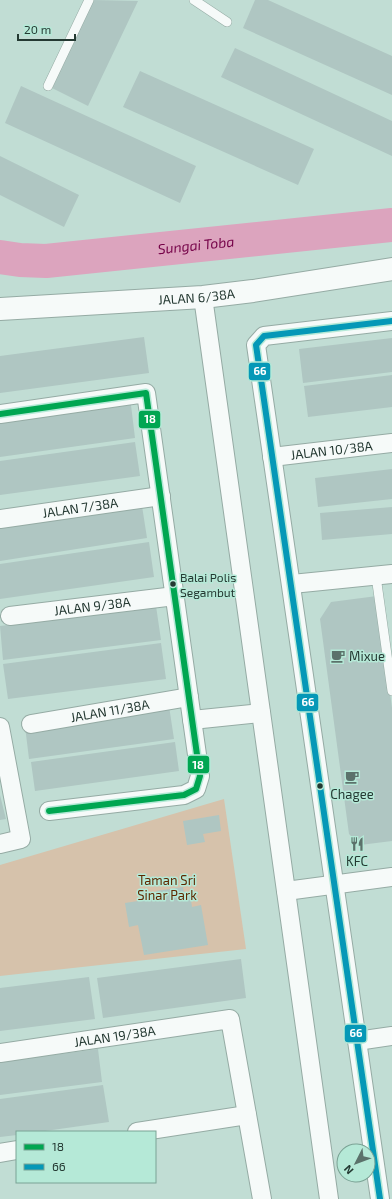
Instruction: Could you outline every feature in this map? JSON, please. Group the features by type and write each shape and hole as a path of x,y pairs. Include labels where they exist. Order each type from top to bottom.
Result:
{"street":[{"name":"JALAN 6/38A","path":"0,309 253,292 392,269"},
{"path":"203,296 329,1199"},
{"path":"384,1195 357,1041 336,884 256,345 264,336 392,321"},
{"path":"0,414 146,393 200,776 196,789 184,795 49,811"},
{"name":"JALAN 10/38A","path":"272,456 392,443"},
{"name":"JALAN 7/38A","path":"0,519 161,496"},
{"path":"292,584 384,575"},
{"name":"JALAN 9/38A","path":"10,616 175,596"},
{"name":"JALAN 11/38A","path":"31,724 189,697"},
{"path":"192,720 261,713"},
{"path":"0,727 21,839 0,844"},
{"path":"286,890 392,877"},
{"name":"JALAN 19/38A","path":"0,1053 230,1019 247,1115"},
{"path":"357,1041 392,1036"},
{"path":"143,1131 247,1115 262,1199"},
{"path":"0,1153 16,1150"}],"lane":[{"path":"48,86 89,0"},
{"path":"194,0 228,22"},
{"path":"384,575 392,691"}],"green space":[{"name":"Taman Sri Sinar Park","path":"224,799 246,949 0,976 0,865"}],"building":[{"path":"93,0 138,1 88,106 52,88"},
{"path":"255,0 268,0 392,56 392,95 243,28"},
{"path":"235,48 392,121 392,156 221,77"},
{"path":"140,71 314,149 298,185 123,107"},
{"path":"21,86 196,166 180,203 5,123"},
{"path":"0,156 79,195 64,227 0,195"},
{"path":"144,337 149,373 0,393 0,356"},
{"path":"392,338 392,372 303,383 299,349"},
{"path":"392,375 392,407 308,417 304,386"},
{"path":"131,405 135,438 0,457 0,423"},
{"path":"135,442 140,476 0,495 0,461"},
{"path":"392,469 392,499 318,507 315,478"},
{"path":"142,506 147,538 0,561 0,528"},
{"path":"392,507 392,534 322,540 320,513"},
{"path":"149,542 154,577 0,599 0,564"},
{"path":"377,596 392,708 392,841 360,845 349,834 320,619 331,602"},
{"path":"156,606 161,640 3,660 0,626"},
{"path":"161,643 166,679 8,699 3,664"},
{"path":"169,706 174,739 29,759 25,726"},
{"path":"175,742 179,771 35,791 31,762"},
{"path":"0,795 6,819 0,820"},
{"path":"219,815 221,831 203,834 205,842 187,845 183,821"},
{"path":"183,887 184,894 190,893 192,907 201,905 208,945 144,955 138,925 129,927 125,903 157,898 156,891"},
{"path":"241,959 246,998 103,1018 97,978"},
{"path":"89,977 95,1019 0,1031 0,988"},
{"path":"98,1049 102,1082 0,1095 0,1062"},
{"path":"103,1085 109,1122 45,1131 16,1131 16,1135 0,1137 0,1099"}],"waterway":[{"name":"Sungai Toba","path":"0,257 20,260 46,261 392,225"}],"transit line":[{"name":"66","path":"380,1199 256,345 264,336 392,321"},
{"name":"18","path":"0,414 146,393 200,776 196,789 184,795 49,811"}],"place":[{"name":"Balai Polis Segambut","path":"173,584"},
{"name":"Mixue","path":"338,656"},
{"name":"Chagee","path":"352,777"},
{"name":"KFC","path":"357,844"}]}
